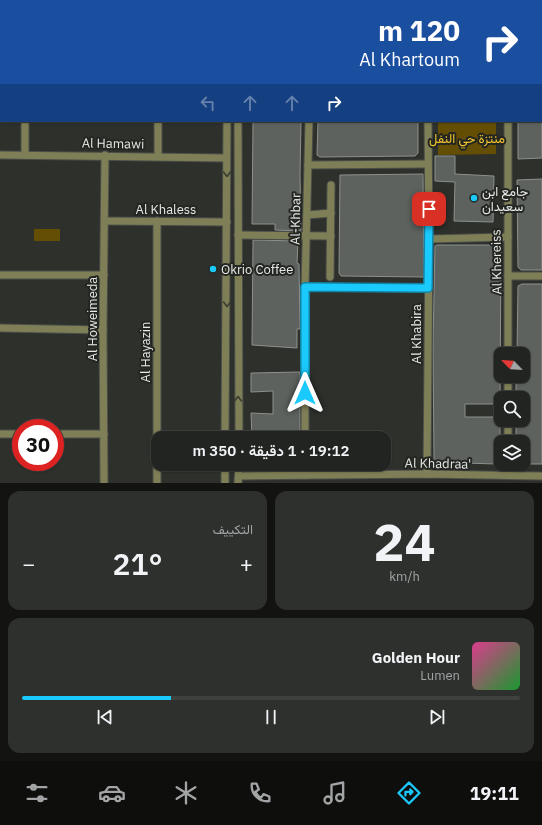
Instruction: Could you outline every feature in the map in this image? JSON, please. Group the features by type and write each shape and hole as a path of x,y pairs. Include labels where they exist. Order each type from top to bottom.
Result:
{"street":[{"path":"25,122 25,155"},
{"path":"158,122 158,156"},
{"path":"225,431 227,122"},
{"path":"238,122 238,431"},
{"name":"Al-Khbar","path":"305,431 305,287 309,122"},
{"name":"Al Khabira","path":"427,474 429,239 428,122"},
{"name":"Al Khereiss","path":"508,122 508,347"},
{"name":"Al Hamawi","path":"0,155 105,155 226,158"},
{"name":"Al Howeimeda","path":"104,483 103,330 105,155"},
{"path":"308,165 428,164"},
{"path":"330,277 331,185"},
{"path":"227,208 238,208"},
{"path":"307,215 331,213"},
{"name":"Al Khaless","path":"105,221 227,222"},
{"name":"Al Hayazin","path":"157,221 157,483"},
{"path":"238,235 331,236"},
{"path":"429,239 508,237"},
{"path":"0,275 104,275"},
{"path":"508,276 542,276"},
{"path":"305,287 428,288"},
{"path":"0,328 103,330"},
{"path":"0,434 12,434"},
{"path":"64,434 104,434"},
{"path":"225,471 225,483"},
{"name":"Al Khadraa'","path":"239,479 305,475 427,474 465,479 508,475 542,476"}],"green space":[{"name":"منتزة حي النفل","path":"438,122 496,122 496,154 438,155"},
{"path":"34,229 60,229 60,241 34,241"}],"building":[{"path":"253,122 301,122 301,231 275,230 275,224 252,224"},
{"path":"318,122 418,122 418,153 415,156 320,157 317,155"},
{"path":"518,122 542,122 542,158 518,159"},
{"name":"جامع ابن سعيدان","path":"435,156 455,156 455,174 494,176 493,222 454,221 455,182 435,181"},
{"path":"423,174 424,277 341,276 339,273 340,175"},
{"path":"542,179 542,270 521,270 518,267 517,180"},
{"path":"253,240 298,241 297,263 299,264 300,329 297,329 297,348 252,345"},
{"path":"498,245 501,248 500,347 494,347 494,383 500,383 500,391 494,391 494,404 465,404 465,417 494,417 494,427 500,427 500,435 494,435 494,464 436,464 434,461 433,345 435,246"},
{"path":"522,284 542,284 542,464 530,464 530,435 516,435 516,427 530,427 530,391 516,391 516,383 530,383 530,347 517,347 518,286"},
{"path":"300,372 300,431 252,431 251,413 273,414 273,391 251,392 251,373"}],"place":[{"name":"جامع ابن سعيدان","path":"474,198"},
{"name":"Okrio Coffee","path":"213,269"}],"route":[{"path":"305,393 305,287 428,288 429,209"}]}
